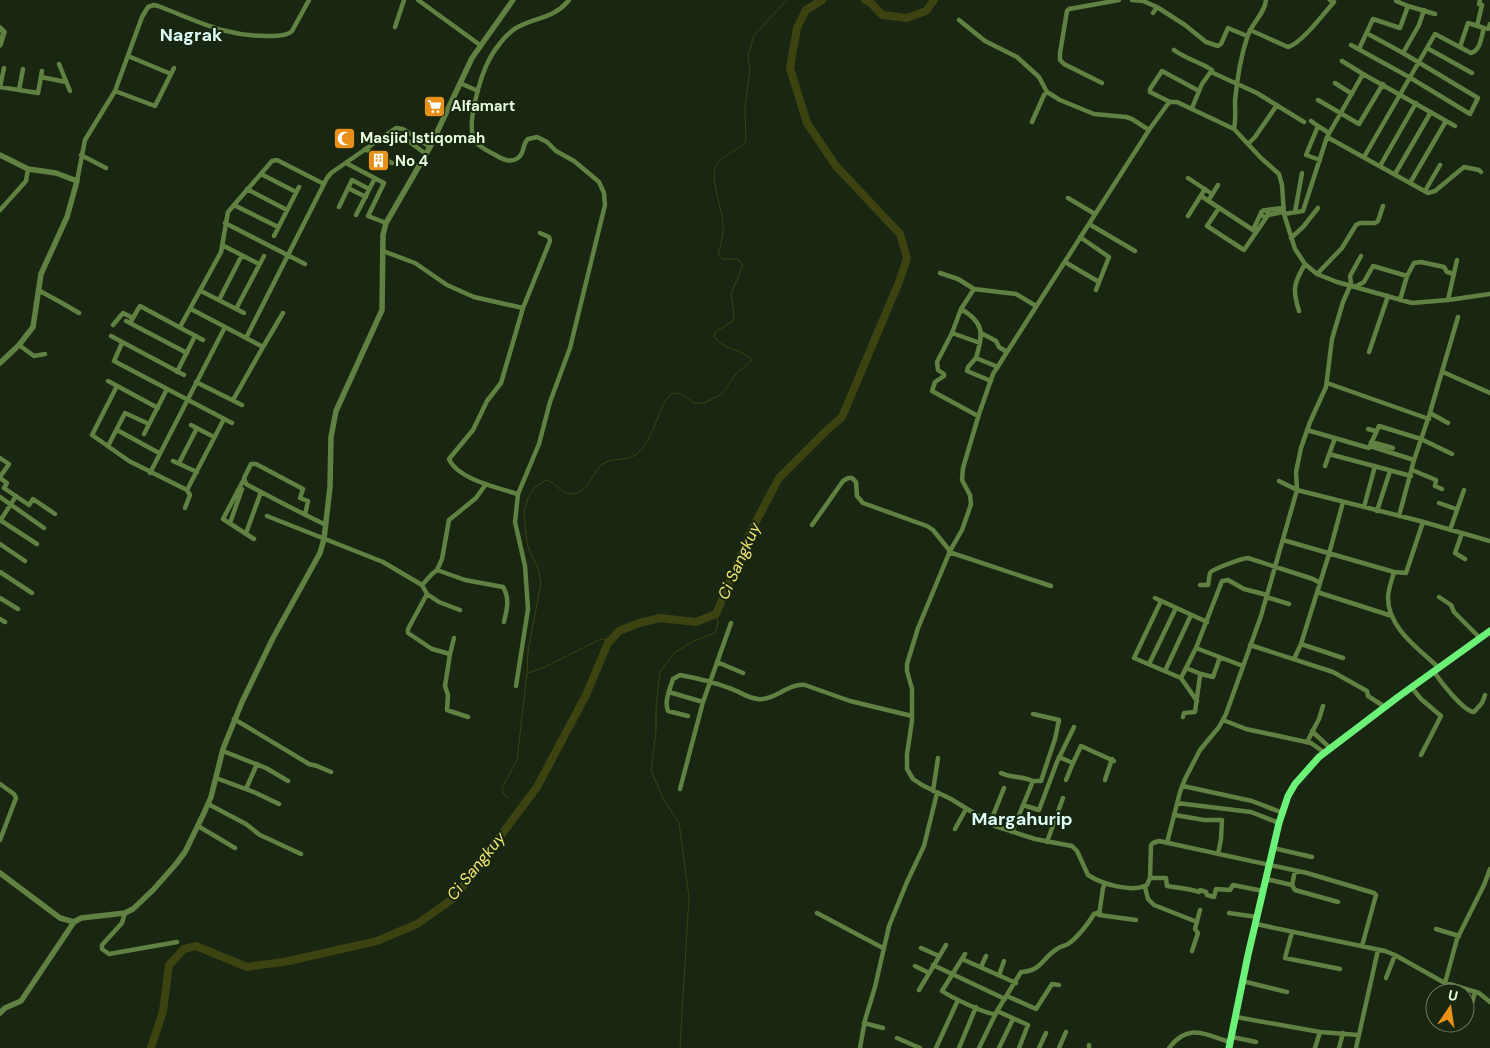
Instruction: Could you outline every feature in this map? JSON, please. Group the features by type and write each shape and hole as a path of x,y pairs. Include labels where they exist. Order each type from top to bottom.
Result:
{"main road":[{"path":"1230,1042 1242,981 1279,823 1288,796 1295,784 1312,764 1328,751 1490,631"}],"street":[{"path":"0,363 19,345 33,327 43,268 67,217 77,181 85,140 115,91 146,9 152,3 230,33 249,36 282,35 292,31 309,0"},
{"path":"395,27 404,0"},
{"path":"418,0 480,45"},
{"path":"0,1012 21,1000 74,922 84,917 125,912 133,909 166,876 184,852 198,826 208,804 234,719 273,638 317,559 324,539 330,487 331,437 336,411 382,310 383,235 386,223 430,147 460,82 480,45 512,0"},
{"path":"516,686 528,609 525,566 515,522 518,494 539,444 550,402 570,348 605,205 604,193 599,182 574,161 556,151 542,139 528,139 519,157 511,161 502,160 474,140 472,126 478,91 489,60 514,29 554,13 569,0"},
{"path":"1102,83 1064,64 1060,60 1067,11 1069,9 1119,0"},
{"path":"1132,0 1143,1 1157,7 1185,25 1206,42 1218,46 1221,44 1228,28 1247,36"},
{"path":"1234,129 1241,61 1247,36 1263,9 1266,0"},
{"path":"1477,26 1482,9 1482,5 1479,4 1480,0"},
{"path":"1250,30 1288,47 1301,37 1333,1"},
{"path":"1396,1 1435,14"},
{"path":"1359,49 1373,19 1400,28 1408,6"},
{"path":"1153,13 1157,7"},
{"path":"1403,53 1419,25 1424,10"},
{"path":"959,20 985,41 1022,62 1039,77 1047,92 1060,100 1084,112 1132,119 1149,130"},
{"path":"1364,157 1435,34 1471,53 1476,51 1488,28 1468,23 1460,47"},
{"path":"0,28 4,32 0,45"},
{"path":"1351,45 1410,77 1470,114 1478,98 1370,35"},
{"path":"1427,48 1472,74"},
{"path":"1174,50 1186,58 1204,65 1212,70 1211,72 1258,93 1304,122"},
{"path":"128,56 171,74"},
{"path":"1342,61 1455,126"},
{"path":"59,64 70,91"},
{"path":"4,68 0,87 38,94 42,71"},
{"path":"115,91 155,106 174,68"},
{"path":"19,90 23,69"},
{"path":"1199,91 1162,71 1150,89 1150,92 1170,102 1177,102 1192,108 1234,129 1279,174 1282,185 1283,212 1291,238 1298,256 1317,274 1337,282 1400,300 1421,303 1490,294"},
{"path":"1192,108 1203,80 1211,72"},
{"path":"1219,208 1208,226 1244,250 1265,214 1303,211 1328,135 1363,74"},
{"path":"41,77 66,82"},
{"path":"460,82 478,91"},
{"path":"1335,84 1352,94"},
{"path":"1318,100 1359,124 1383,84"},
{"path":"1032,122 1047,92"},
{"path":"1170,102 1149,130 1036,306 998,367 991,382 978,416 962,474 962,480 970,495 970,504 962,530 948,549 918,628 907,664 912,689 912,726 906,762 907,769 913,779 935,792 951,798 990,823 1012,832 1075,848 1088,875 1105,883 1134,888 1145,887 1149,884 1150,878 1152,843 1167,843 1296,870 1375,894 1362,946"},
{"path":"1380,166 1416,103"},
{"path":"1248,144 1277,105"},
{"path":"1395,174 1431,112"},
{"path":"1311,121 1328,135 1364,157 1428,192 1435,191 1464,167 1481,172"},
{"path":"1410,183 1446,121"},
{"path":"1318,126 1306,155 1320,160"},
{"path":"246,338 331,173 394,129 400,128 430,147"},
{"path":"390,132 400,135 426,154"},
{"path":"365,149 392,163"},
{"path":"0,155 28,169 56,173 77,181"},
{"path":"81,155 106,168"},
{"path":"180,327 221,252 228,212 272,161 277,160 324,184"},
{"path":"346,163 384,183 368,216 386,223"},
{"path":"1425,191 1440,165"},
{"path":"0,210 26,181 28,169"},
{"path":"1295,212 1302,173"},
{"path":"261,174 297,189 274,236"},
{"path":"356,215 375,178"},
{"path":"1188,178 1212,194"},
{"path":"339,207 352,180 369,189"},
{"path":"1208,201 1218,185"},
{"path":"348,188 366,197"},
{"path":"247,189 287,210"},
{"path":"1188,216 1205,189"},
{"path":"1201,196 1254,231"},
{"path":"1068,198 1095,214"},
{"path":"234,204 278,227"},
{"path":"1317,274 1342,248 1356,225 1378,221 1383,206"},
{"path":"1291,238 1303,227 1318,208"},
{"path":"225,223 305,264"},
{"path":"1089,224 1135,251"},
{"path":"518,494 486,484 462,473 449,459 473,430 487,401 500,383 523,308 550,240 549,237 540,233"},
{"path":"1080,238 1108,257 1096,290"},
{"path":"222,244 259,264"},
{"path":"383,251 415,263 447,284 474,297 523,308"},
{"path":"219,300 242,255"},
{"path":"236,309 264,256"},
{"path":"1353,286 1350,276 1361,256"},
{"path":"1448,300 1457,260"},
{"path":"1065,262 1099,282"},
{"path":"1400,300 1407,276 1414,263 1419,262 1444,267 1447,272 1454,274"},
{"path":"1299,311 1295,298 1294,283 1305,264"},
{"path":"1167,843 1182,786 1200,750 1223,720 1266,596 1297,490 1297,466 1307,430 1327,383 1332,339 1343,302 1353,286 1364,282 1373,266 1407,276"},
{"path":"940,272 958,279 974,289 1016,294 1036,306"},
{"path":"974,289 961,309 952,333 937,362 938,370 944,376 935,382 932,391 978,416"},
{"path":"38,290 62,302 78,313"},
{"path":"200,291 244,313"},
{"path":"1369,352 1388,296"},
{"path":"187,353 128,322 133,318 140,306 203,340"},
{"path":"191,309 263,348"},
{"path":"961,309 973,316 980,326 981,334 976,358 968,367 968,370 991,382"},
{"path":"113,325 123,313 133,318"},
{"path":"233,400 283,313"},
{"path":"1399,516 1414,460 1443,372 1458,317"},
{"path":"150,473 225,327"},
{"path":"952,333 980,343"},
{"path":"981,334 996,341 999,347 1007,352"},
{"path":"110,336 184,375"},
{"path":"177,372 196,336"},
{"path":"122,343 114,360 232,423"},
{"path":"19,345 34,356 45,354"},
{"path":"976,358 998,367"},
{"path":"1443,372 1490,393"},
{"path":"108,381 158,408"},
{"path":"196,382 242,405"},
{"path":"1327,383 1448,423"},
{"path":"117,386 92,436 150,473 187,490 190,495 185,508"},
{"path":"144,434 167,389"},
{"path":"108,446 125,413 149,424"},
{"path":"187,490 224,419"},
{"path":"191,425 214,437"},
{"path":"1307,430 1369,448 1378,426 1421,439 1452,454"},
{"path":"179,463 197,428"},
{"path":"1368,429 1375,431"},
{"path":"116,430 159,453"},
{"path":"1325,466 1335,438"},
{"path":"1371,444 1414,460"},
{"path":"1371,444 1393,448"},
{"path":"1329,454 1411,476"},
{"path":"0,458 9,464 0,478 7,483 4,488 29,505 33,499 55,514"},
{"path":"174,461 197,472"},
{"path":"230,523 252,463 303,489 300,498 308,502 305,515"},
{"path":"1364,507 1375,466"},
{"path":"1412,470 1436,480 1436,486 1442,489"},
{"path":"1377,511 1390,471"},
{"path":"812,525 843,481 852,478 856,482 856,496 863,503 927,526 933,530 948,549 1050,586"},
{"path":"1278,481 1297,490 1490,541"},
{"path":"244,482 326,525"},
{"path":"244,482 223,519 254,538"},
{"path":"422,585 438,570 449,520 476,498 486,484"},
{"path":"1450,530 1464,490"},
{"path":"246,533 261,492"},
{"path":"16,496 0,520 37,544"},
{"path":"0,497 44,528"},
{"path":"1294,659 1301,644 1318,592 1342,502"},
{"path":"1439,503 1456,509"},
{"path":"267,516 383,562 422,585 427,594 439,602 460,610"},
{"path":"1283,540 1394,572 1406,573 1422,522"},
{"path":"1462,533 1455,553 1465,559"},
{"path":"0,544 25,561"},
{"path":"1200,585 1208,585 1210,573 1213,570 1242,558 1248,558 1320,583"},
{"path":"438,570 465,580 503,587 508,604 504,622"},
{"path":"0,572 32,593"},
{"path":"1394,572 1388,596 1388,607 1396,626 1436,670 1445,687 1455,696 1460,706 1474,712 1482,704 1485,695"},
{"path":"1181,678 1207,622 1222,581 1228,580 1244,589 1290,604"},
{"path":"1318,592 1392,616"},
{"path":"427,594 407,632 432,649 450,654"},
{"path":"1439,597 1451,605 1454,612 1480,638"},
{"path":"0,598 18,610"},
{"path":"1156,598 1207,622"},
{"path":"1161,601 1134,656 1136,660 1181,678 1197,701"},
{"path":"1149,664 1176,608"},
{"path":"1165,670 1191,615"},
{"path":"680,789 709,682 731,623"},
{"path":"454,638 445,686 448,695 447,710 468,717"},
{"path":"1301,644 1343,658"},
{"path":"1250,645 1341,676 1366,691 1368,696 1385,707"},
{"path":"1196,648 1243,666"},
{"path":"1186,668 1213,677 1220,657"},
{"path":"717,662 743,674"},
{"path":"1183,717 1184,713 1195,712 1201,674"},
{"path":"688,716 668,711 666,701 674,678 680,675 729,688 750,698 760,700 799,684 806,685 850,701 912,716"},
{"path":"1412,688 1421,699 1441,716 1421,755"},
{"path":"669,692 704,702"},
{"path":"1307,742 1323,706"},
{"path":"1001,773 1032,781 1041,781 1059,720 1033,714"},
{"path":"234,719 309,764 331,772"},
{"path":"1223,720 1246,729 1307,742 1328,751"},
{"path":"1023,805 1039,810 1074,727"},
{"path":"1312,731 1328,751"},
{"path":"1066,780 1081,746 1113,760 1105,780"},
{"path":"223,751 257,764 288,781"},
{"path":"1060,757 1073,763"},
{"path":"860,1048 864,1023 875,987 891,920 924,846 935,792 938,758"},
{"path":"246,789 257,764"},
{"path":"216,778 279,804"},
{"path":"1012,832 1032,781"},
{"path":"0,784 14,794 16,798 0,840"},
{"path":"1182,786 1252,801 1282,813"},
{"path":"990,823 1004,788"},
{"path":"1047,842 1064,798"},
{"path":"208,804 246,824 260,835 301,854"},
{"path":"1177,804 1250,812 1279,823"},
{"path":"955,829 966,809"},
{"path":"1174,816 1222,820 1218,854"},
{"path":"198,826 235,848"},
{"path":"1273,848 1312,857"},
{"path":"1229,913 1292,932 1362,946 1394,955 1445,983 1459,936 1490,869"},
{"path":"1292,885 1296,870"},
{"path":"0,873 60,918 74,922"},
{"path":"1150,878 1166,878 1167,886 1186,888 1199,892 1202,890 1207,895 1214,897 1216,889 1230,890 1233,885 1263,891"},
{"path":"1266,879 1292,885 1295,890 1338,902"},
{"path":"1099,914 1105,883"},
{"path":"1145,887 1148,899 1154,905 1197,922"},
{"path":"1192,951 1198,933 1195,929 1200,910"},
{"path":"125,912 122,923 102,945 102,949 108,954 116,954 145,946 177,942"},
{"path":"817,913 883,948"},
{"path":"979,1048 996,1012 1022,972 1031,972 1036,969 1057,948 1073,940 1094,914 1136,920"},
{"path":"1436,929 1459,936"},
{"path":"1285,958 1292,932"},
{"path":"919,990 946,945"},
{"path":"921,948 939,956"},
{"path":"1356,1048 1378,950"},
{"path":"1386,978 1394,955"},
{"path":"1016,983 981,967 964,956 942,991 988,1013 996,1012 1028,1026 1019,1048"},
{"path":"981,967 986,956"},
{"path":"1279,957 1340,968"},
{"path":"998,975 1004,962"},
{"path":"915,966 929,973"},
{"path":"933,966 1036,1009 1052,984 1059,986"},
{"path":"1242,981 1287,992"},
{"path":"1475,992 1490,1002"},
{"path":"936,1048 958,1000"},
{"path":"959,1048 976,1007"},
{"path":"1236,1017 1320,1032 1358,1035"},
{"path":"999,1048 1013,1019"},
{"path":"864,1023 883,1028"},
{"path":"1061,1048 1066,1032"},
{"path":"1169,1048 1176,1040 1200,1032 1230,1042 1256,1042"},
{"path":"1315,1048 1320,1032"},
{"path":"1039,1048 1046,1033"},
{"path":"1339,1048 1343,1033"},
{"path":"897,1038 920,1048"}],"waterway":[{"path":"509,799 503,793 502,788 517,760 528,651 541,583 538,568 527,543 524,512 528,498 534,488 546,480 568,493 577,493 582,490 605,462 631,457 643,448 663,405 671,394 679,393 694,403 704,403 722,394 735,375 751,361 747,356 722,344 714,337 715,332 733,321 734,313 731,294 743,265 738,259 722,259 718,254 723,227 714,178 716,166 722,158 746,141 745,109 750,68 748,57 754,35 787,0"},
{"name":"Ci Sangkuy","path":"151,1048 163,1011 169,965 184,949 196,946 247,967 289,961 377,941 417,924 454,898 537,787 586,695 608,643 619,631 639,623 660,618 696,622 716,614 751,531 779,478 842,417 899,282 907,258 900,234 836,166 807,123 790,68 797,28 806,10 822,0"},
{"name":"Ci Sangkuy","path":"865,0 871,3 882,15 907,18 926,11 934,0"},
{"path":"680,1048 689,897 679,823 663,799 651,770 656,731 656,707 660,672 675,652 696,640 715,633 718,623 716,614"},
{"path":"528,673 545,667 601,639 612,640"}],"place":[{"name":"Alfamart","path":"435,106"},
{"name":"Masjid Istiqomah","path":"344,138"},
{"name":"No 4","path":"379,161"}],"district":[{"name":"Nagrak","path":"191,35"},
{"name":"Margahurip","path":"1022,819"}]}
